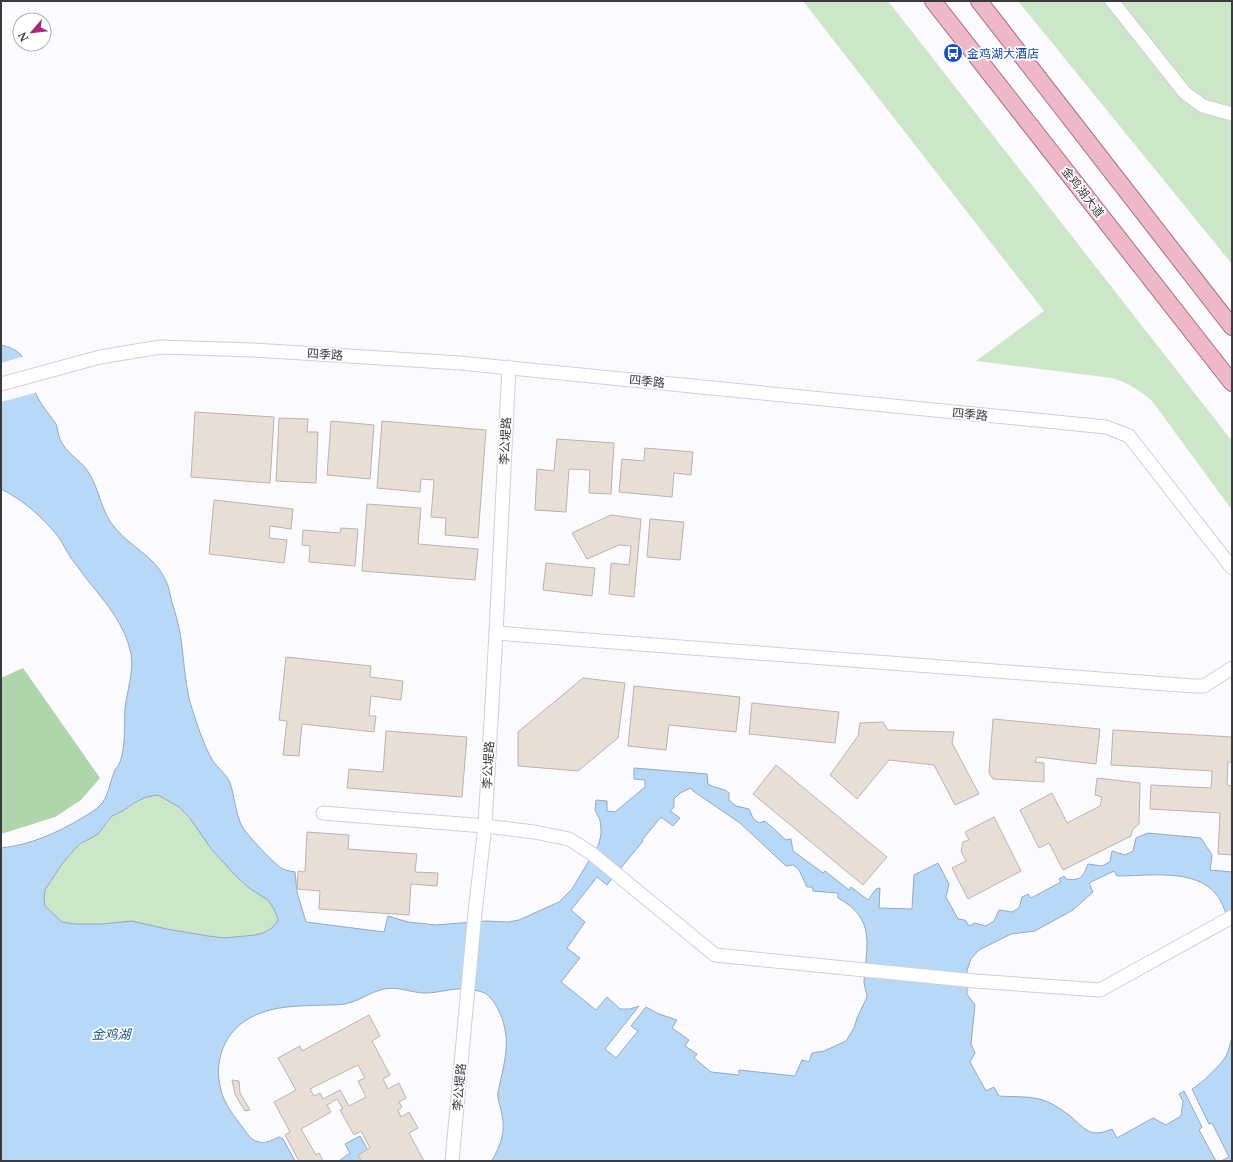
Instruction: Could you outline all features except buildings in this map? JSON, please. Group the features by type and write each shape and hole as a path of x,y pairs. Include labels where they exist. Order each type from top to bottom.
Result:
{"main road":[{"name":"金鸡湖大道","path":"933,1 1232,383"},
{"path":"979,1 1232,327"}],"street":[{"path":"1112,1 1185,93 1203,106 1232,114"},
{"name":"四季路","path":"1,384 100,357 160,347 269,351 460,363 1106,427 1129,436 1232,568"},
{"name":"李公堤路","path":"452,1161 475,912 485,826 496,633 508,368"},
{"path":"496,633 1193,686 1204,686 1232,668"},
{"path":"324,812 485,826 534,832 569,839 591,853 715,955 975,981 1100,990 1228,919"}],"green space":[{"path":"803,1 888,1 1232,441 1232,510 1152,401 1134,387 1112,378 976,361 1044,311"},
{"path":"1018,1 1232,1 1232,264"},
{"path":"23,668 100,778 81,800 55,817 1,834 1,678"},
{"path":"158,795 179,807 189,817 212,850 238,878 249,888 268,900 276,912 278,919 272,928 255,935 224,938 167,929 132,921 103,924 75,924 62,922 45,906 45,890 62,863 74,850 107,824 112,816 146,797"}],"water":[{"name":"金鸡湖","path":"1,345 11,348 19,353 24,359 38,398 56,424 59,437 63,444 87,470 95,484 103,508 111,522 122,536 150,559 162,573 168,586 180,633 185,676 190,702 203,740 213,761 229,780 242,826 249,836 279,867 284,870 295,872 297,892 306,922 384,932 388,916 408,922 436,925 486,921 508,922 519,920 559,902 572,889 599,844 601,828 600,820 595,810 596,800 607,801 607,811 615,812 645,787 645,780 634,779 634,768 707,774 708,784 729,793 729,800 736,806 749,809 753,818 759,823 765,821 786,840 791,839 793,851 823,873 825,871 849,890 851,887 868,900 876,889 880,888 879,908 912,909 914,875 938,863 949,884 946,897 958,919 965,920 969,926 975,923 986,926 994,921 999,910 1012,912 1019,908 1022,897 1028,894 1031,898 1061,882 1059,879 1064,876 1066,879 1078,879 1085,872 1088,864 1102,866 1110,862 1112,851 1125,855 1133,851 1136,838 1148,833 1201,838 1212,855 1210,870 1232,872 1232,927 1216,894 1207,886 1196,880 1170,875 1117,876 1114,871 1089,883 1093,892 1073,910 1035,931 1011,934 979,950 971,959 967,970 967,994 975,1005 971,1044 975,1053 970,1062 986,1091 994,1087 999,1096 1029,1097 1043,1100 1062,1110 1088,1131 1098,1133 1112,1129 1117,1138 1153,1118 1166,1125 1181,1116 1183,1101 1179,1094 1184,1091 1202,1127 1199,1130 1216,1161 492,1161 500,1144 503,1133 502,1112 498,1092 506,1049 505,1029 497,1007 487,994 474,990 457,989 426,993 389,988 379,990 344,1004 292,1006 266,1011 246,1020 236,1028 228,1038 219,1061 218,1073 220,1086 227,1106 250,1137 259,1142 269,1141 279,1137 283,1139 295,1161 1,1161 1,848 33,841 53,833 87,815 102,803 106,796 113,774 120,763 122,756 125,708 132,661 128,643 120,624 109,607 71,558 57,535 31,509 1,489","holes":["691,788 693,791 740,823 786,866 793,865 799,870 807,887 812,887 813,891 838,893 838,898 850,906 859,915 864,924 867,945 864,982 867,997 854,1028 846,1041 824,1051 812,1053 809,1062 802,1060 795,1076 739,1070 739,1075 711,1072 694,1058 697,1054 685,1046 689,1040 672,1028 677,1020 659,1014 646,1007 631,1026 638,1031 616,1058 605,1049 639,1006 630,1009 620,1009 607,997 596,1010 561,982 580,958 567,948 585,922 571,910 597,877 607,885 661,817 673,826 680,818 670,811 674,807 674,799 680,793","158,795 179,807 189,817 212,850 238,878 249,888 268,900 278,919 272,928 255,935 224,938 167,929 132,921 103,924 75,924 62,922 45,906 45,890 62,864 80,844 98,834 112,816 146,797"]},
{"path":"1232,1038 1232,1161 1221,1161 1229,1157 1212,1123 1209,1124 1192,1089 1220,1064 1228,1052"},
{"path":"360,1136 374,1161 339,1161 350,1153 345,1144"}],"pier":[{"path":"25,356 28,360 38,392 1,402 1,363"}],"place":[{"name":"金鸡湖大酒店","path":"953,53"}]}
